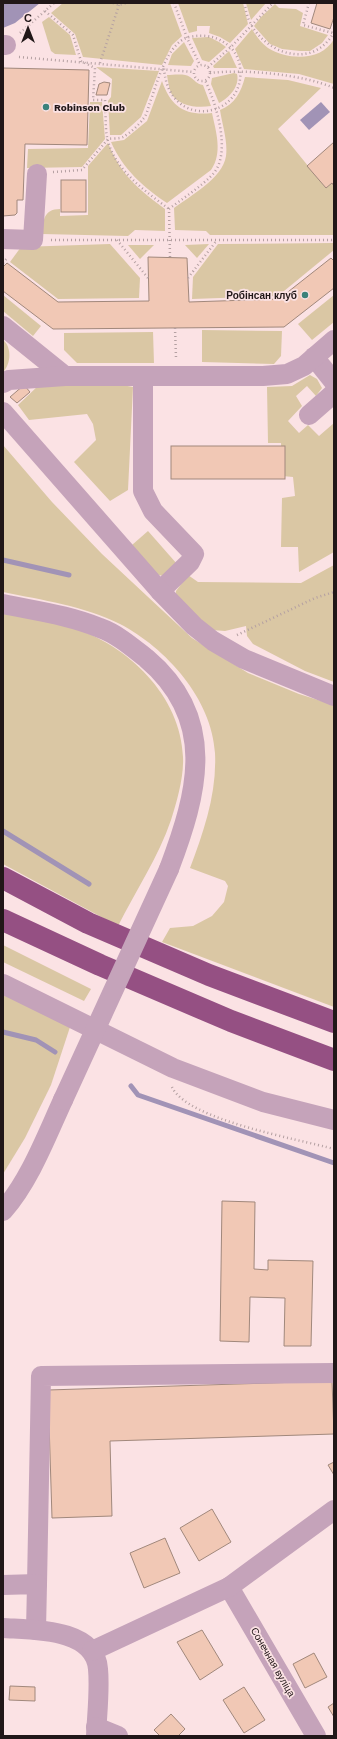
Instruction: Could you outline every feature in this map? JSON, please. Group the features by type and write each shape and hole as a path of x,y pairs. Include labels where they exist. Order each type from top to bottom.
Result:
{"highway":[{"path":"3,878 95,926 210,976 334,1022"},
{"path":"3,920 100,965 231,1021 334,1060"}],"street":[{"path":"3,239 33,240 37,174"},
{"path":"3,326 65,376"},
{"path":"3,383 9,380 65,376 287,374 304,366 334,340"},
{"path":"314,357 334,382"},
{"path":"143,376 143,491 153,511 194,554 190,562 160,591"},
{"path":"309,415 334,394"},
{"path":"3,412 160,591 194,626 213,641 244,659 334,696"},
{"path":"3,604 74,619 102,628 132,647 155,666 172,684 184,704 193,728 195,753 194,779 185,822 169,869 39,1152 12,1200 3,1211"},
{"path":"3,984 173,1068 263,1102 334,1120"},
{"path":"36,1630 41,1376 334,1373"},
{"path":"92,1651 229,1588 334,1510"},
{"path":"3,1585 37,1584"},
{"name":"Сонечная вуліца","path":"229,1588 316,1736"},
{"path":"3,1628 36,1630 66,1635 82,1641 92,1651 98,1667 96,1732 118,1736"}],"path":[{"path":"54,3 4,45 9,56 164,68 193,72"},
{"path":"113,3 119,5 127,3"},
{"path":"174,3 187,38 200,65"},
{"path":"245,3 245,9 251,24 259,37 269,45 287,53 306,55 321,49 329,42 334,33 303,25 309,3"},
{"path":"208,67 231,47 251,24 273,3"},
{"path":"100,63 119,5"},
{"path":"45,11 73,36 81,61 95,68 94,100 105,100 108,139 116,158 129,175 143,189 169,209"},
{"path":"37,174 82,170 108,139 122,138 144,119 168,56 176,45 187,38 198,35 210,36 221,40 231,47 239,63 240,72 237,90 224,104 216,109 203,111 190,110 179,103 170,94 165,82 164,68"},
{"path":"205,80 197,80 193,72 195,67 200,65 208,67"},
{"path":"208,67 210,73"},
{"path":"205,80 210,73 231,71 299,77 334,88"},
{"path":"169,209 213,174 220,164 223,153 216,109 205,80"},
{"path":"169,209 170,257"},
{"path":"33,240 334,240"},
{"path":"116,240 148,278"},
{"path":"188,278 217,240"},
{"path":"175,328 176,360"},
{"path":"213,641 235,636 315,598 334,592"}],"shaded area":[{"path":"3,3 40,3 15,23 3,28"},
{"path":"63,3 170,3 182,36 172,45 162,65 83,57 75,34 51,13"},
{"path":"178,3 243,3 248,24 230,43 209,33 210,26 197,26 197,31 189,33"},
{"path":"246,3 266,3 251,20"},
{"path":"275,4 279,8 296,9 303,13 300,26 328,35 322,43 310,51 282,49 270,44 254,26"},
{"path":"49,17 70,35 76,55 55,54 51,51 42,22"},
{"path":"252,29 263,44 268,48 285,55 304,57 313,55 321,52 334,39 334,84 299,74 244,69 235,49"},
{"path":"209,37 226,47 209,62 202,60 192,38"},
{"path":"184,42 194,61 191,66 168,65 172,54"},
{"path":"229,51 237,68 214,68 213,66"},
{"path":"96,67 159,71 141,117 121,135 110,135 108,101 111,97 112,79"},
{"path":"234,73 237,74 237,83 233,91 219,103 211,84 212,78"},
{"path":"167,75 185,75 203,85 211,106 189,106 174,98 169,87"},
{"path":"245,77 288,80 321,88 278,129 326,188 332,183 334,186 334,235 210,235 206,231 175,230 174,208 205,186 219,172 224,164 226,144 220,110 230,104 237,97 242,88"},
{"path":"162,81 170,97 180,108 194,113 212,113 218,142 217,157 211,170 167,203 134,177 121,161 111,142 124,140 147,121"},
{"path":"90,102 102,102 105,139 82,167 27,168 28,149 88,148"},
{"path":"321,102 330,112 309,130 300,120"},
{"path":"108,143 119,164 131,180 165,209 165,231 135,230 128,236 42,234 45,216 51,211 60,209 60,216 88,215 88,166"},
{"path":"334,243 334,250 278,296 192,299 193,277 218,244"},
{"path":"110,244 140,278 139,298 58,299 10,262 21,247"},
{"path":"209,244 197,258 185,245"},
{"path":"128,245 154,245 140,259"},
{"path":"3,295 41,326 33,336 3,311"},
{"path":"334,295 334,322 312,340 298,324"},
{"path":"202,330 282,331 281,356 274,364 202,362"},
{"path":"153,332 154,363 77,363 64,350 64,333"},
{"path":"3,340 8,347 9,360 6,369 3,372"},
{"path":"310,375 317,379 322,388 316,396 307,386 296,396 302,406 288,421 299,433 308,425 319,436 334,423 334,552 299,572 298,547 281,547 282,498 295,496 293,477 282,476 281,443 268,443 267,387 292,386"},
{"path":"39,385 122,385 133,387 128,490 110,501 74,462 96,440 93,424 87,414 29,420 18,405"},
{"path":"3,445 52,502 102,554 192,638 248,673 299,694 334,705 334,1007 162,942 170,928 193,926 212,916 224,902 228,886 225,881 190,868 205,826 212,797 215,753 212,733 205,713 196,695 184,677 154,647 137,634 120,624 77,608 3,592"},
{"path":"148,531 177,564 166,577 156,574 132,545"},
{"path":"334,565 334,682 305,671 253,644 247,636 246,626 225,631 212,630 176,598 176,591 188,575 198,582 301,583"},
{"path":"3,612 46,620 71,627 92,635 112,646 131,660 148,676 162,694 173,713 180,735 183,757 178,797 171,820 160,847 118,926 3,864"},
{"path":"3,945 91,989 84,1001 3,962"},
{"path":"3,994 70,1027 51,1085 25,1138 3,1174"}],"building":[{"path":"317,3 334,3 334,17 330,29 311,23"},
{"name":"Robinson Club","path":"3,68 89,70 87,145 25,144 23,200 17,200 17,213 15,215 3,216"},
{"path":"104,82 110,83 107,95 96,95 99,84"},
{"path":"334,142 334,186 332,183 326,188 307,166"},
{"path":"61,180 86,180 86,212 61,212"},
{"name":"Робінсан клуб","path":"148,257 187,258 189,302 279,299 331,258 334,261 334,288 284,327 53,329 3,291 3,267 7,263 58,302 149,301"},
{"path":"24,385 30,392 17,403 10,397"},
{"path":"171,446 285,446 285,479 171,479"},
{"path":"222,1201 255,1202 254,1269 268,1270 268,1260 313,1261 311,1346 284,1346 285,1298 250,1297 249,1342 220,1341"},
{"path":"332,1381 334,1434 110,1441 112,1516 52,1518 48,1390"},
{"path":"334,1462 334,1475 328,1465"},
{"path":"212,1509 231,1542 199,1561 180,1528"},
{"path":"165,1538 180,1573 144,1588 130,1553"},
{"path":"202,1630 223,1665 200,1680 177,1642"},
{"path":"314,1653 327,1677 305,1688 293,1664"},
{"path":"10,1686 35,1687 35,1701 9,1700"},
{"path":"244,1687 265,1720 244,1733 223,1700"},
{"path":"334,1703 334,1717 328,1707"},
{"path":"171,1714 185,1729 178,1736 160,1736 154,1730"}],"waterway":[{"path":"3,560 69,575"},
{"path":"3,831 89,884"},
{"path":"3,1032 36,1040 55,1052"},
{"path":"131,1086 138,1095 334,1163"}],"place":[{"name":"Robinson Club","path":"46,107"},
{"name":"Робінсан клуб","path":"305,295"}]}
